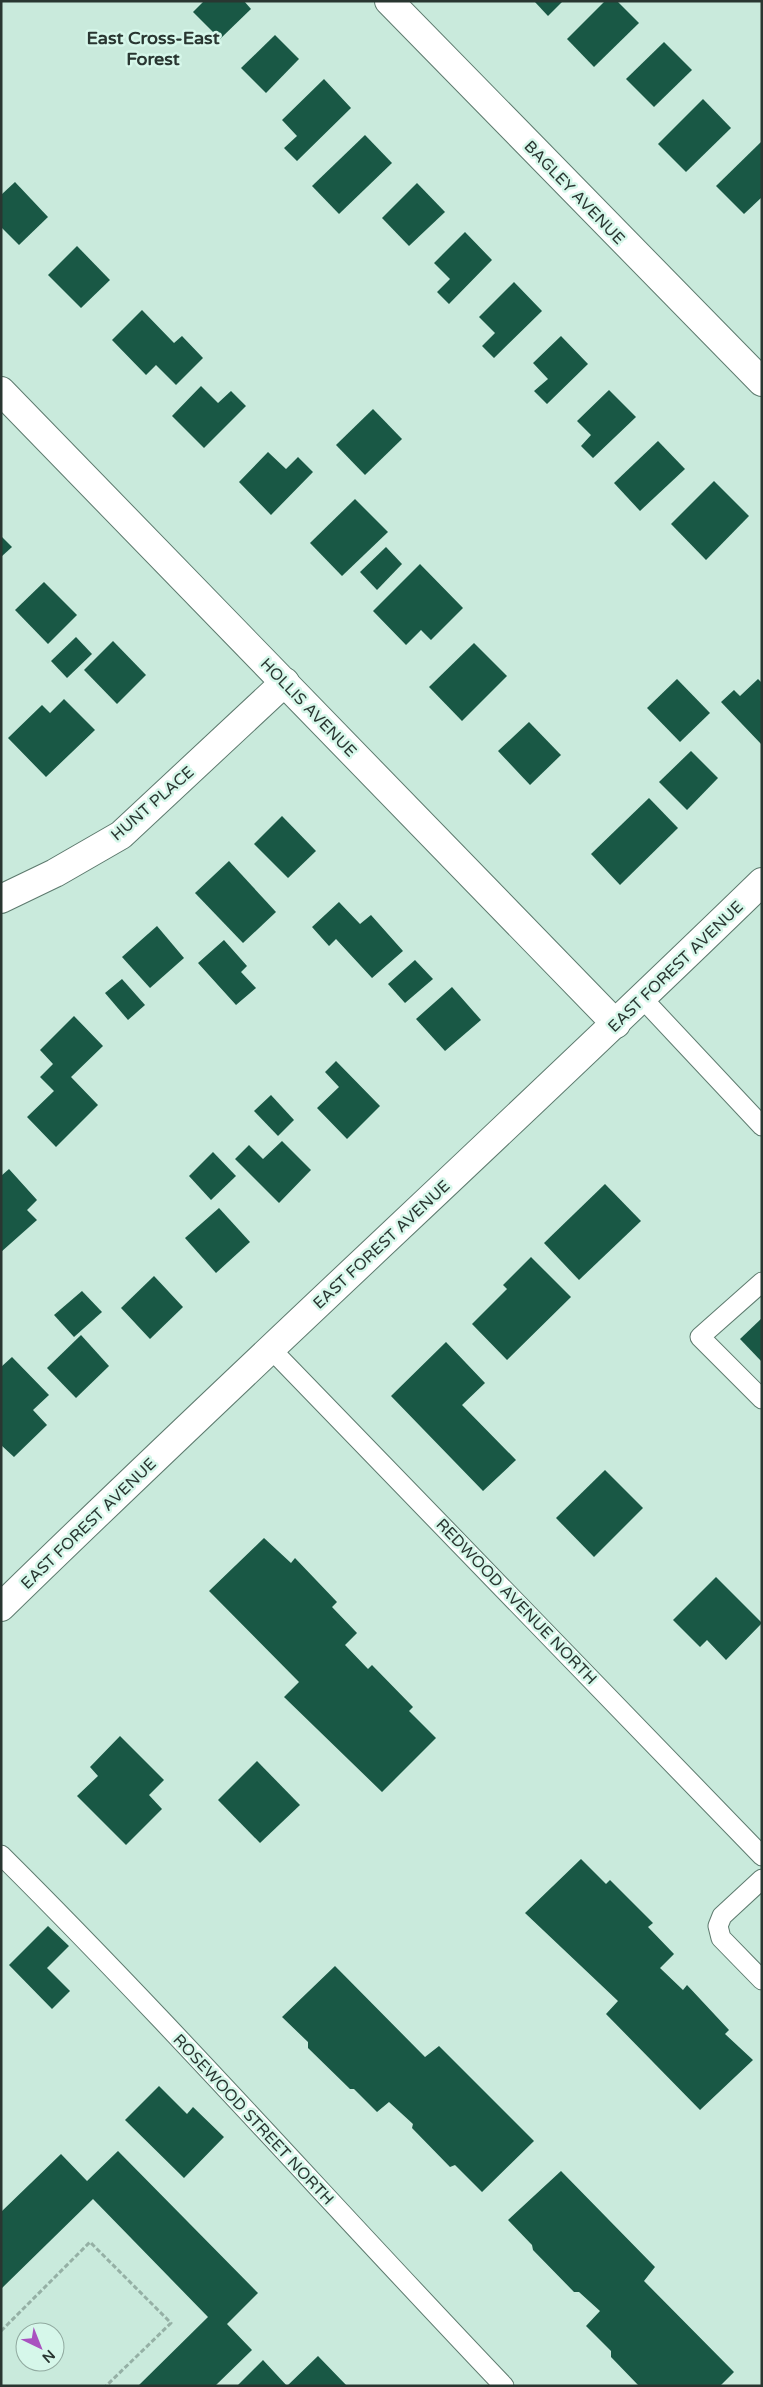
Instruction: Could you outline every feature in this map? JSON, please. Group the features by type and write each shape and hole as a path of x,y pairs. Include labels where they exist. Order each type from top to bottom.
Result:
{"street":[{"name":"BAGLEY AVENUE","path":"389,1 762,382"},
{"name":"HOLLIS AVENUE","path":"1,391 616,1024"},
{"name":"HUNT PLACE","path":"1,899 55,873 121,835 285,682"},
{"name":"EAST FOREST AVENUE","path":"1,1607 270,1348 616,1024 762,882"}],"lane":[{"path":"642,998 762,1126"},
{"path":"762,1282 700,1337 762,1399"},
{"name":"REDWOOD AVENUE NORTH","path":"270,1348 762,1856"},
{"name":"ROSEWOOD STREET NORTH","path":"1,1855 90,1943 504,2386"},
{"path":"762,1879 722,1916 718,1926 721,1938 762,1980"}],"path":[{"path":"1,2331 90,2242 171,2323 106,2386"}],"building":[{"path":"204,1 244,1 251,9 220,39 193,12"},
{"path":"534,1 563,1 548,16"},
{"path":"605,1 617,1 639,23 594,67 567,39"},
{"path":"275,35 299,59 266,93 241,68"},
{"path":"664,42 692,70 654,107 626,79"},
{"path":"324,79 351,108 297,161 284,148 297,136 282,120"},
{"path":"703,99 731,128 686,172 658,144"},
{"path":"365,135 392,163 339,214 312,186"},
{"path":"762,141 762,197 744,214 716,186"},
{"path":"15,182 48,217 19,245 1,227 1,195"},
{"path":"417,183 445,212 409,246 382,218"},
{"path":"465,232 492,260 449,304 437,292 450,279 434,263"},
{"path":"77,246 110,280 81,308 48,275"},
{"path":"514,282 542,311 494,358 482,346 495,333 479,317"},
{"path":"142,310 174,343 182,336 203,358 176,385 156,365 146,375 112,340"},
{"path":"561,336 588,364 547,404 534,391 548,379 533,363"},
{"path":"201,386 218,403 231,391 246,406 204,448 172,416"},
{"path":"609,390 636,417 593,458 581,446 591,435 577,421"},
{"path":"373,409 402,439 365,475 336,445"},
{"path":"658,441 685,469 640,511 614,483"},
{"path":"268,452 286,469 298,457 313,472 271,515 239,482"},
{"path":"714,481 749,516 706,560 671,524"},
{"path":"355,499 388,532 342,576 310,543"},
{"path":"1,536 12,547 1,557"},
{"path":"386,547 402,564 377,590 360,572"},
{"path":"420,564 463,608 431,640 421,630 406,645 373,611"},
{"path":"44,582 77,615 48,644 15,610"},
{"path":"76,637 92,654 67,678 51,661"},
{"path":"113,641 146,675 117,704 84,670"},
{"path":"474,643 507,676 462,721 429,687"},
{"path":"677,679 710,713 680,742 647,708"},
{"path":"758,679 762,683 762,745 721,702 734,690 740,696"},
{"path":"64,699 95,730 46,777 8,738 42,705 50,713"},
{"path":"529,722 561,755 530,785 498,751"},
{"path":"691,751 718,778 687,810 659,782"},
{"path":"649,798 678,828 620,885 591,854"},
{"path":"282,816 316,851 288,878 254,844"},
{"path":"229,861 276,912 243,943 195,893"},
{"path":"339,902 360,924 371,915 403,951 372,978 336,939 329,946 312,927"},
{"path":"157,926 184,958 150,988 122,957"},
{"path":"224,940 247,966 241,972 256,988 236,1005 198,963"},
{"path":"415,960 433,979 405,1003 388,984"},
{"path":"122,979 145,1005 128,1020 105,993"},
{"path":"452,987 481,1020 445,1051 416,1019"},
{"path":"74,1016 103,1046 71,1077 98,1105 56,1147 27,1117 54,1091 40,1077 53,1064 40,1050"},
{"path":"336,1061 380,1106 347,1139 317,1108 339,1087 325,1072"},
{"path":"271,1095 294,1120 278,1136 254,1111"},
{"path":"282,1141 311,1170 279,1203 235,1159 249,1145 263,1159"},
{"path":"213,1152 236,1176 211,1200 189,1176"},
{"path":"9,1169 37,1200 27,1210 37,1220 1,1252 1,1176"},
{"path":"605,1184 641,1221 579,1280 544,1243"},
{"path":"219,1208 250,1242 216,1273 185,1238"},
{"path":"531,1257 571,1297 507,1360 472,1324 507,1289 503,1285"},
{"path":"154,1276 183,1307 150,1339 121,1308"},
{"path":"82,1291 102,1312 74,1337 54,1315"},
{"path":"762,1318 762,1362 740,1339"},
{"path":"81,1335 109,1366 76,1398 47,1368"},
{"path":"446,1342 485,1383 462,1405 516,1460 483,1491 391,1396"},
{"path":"12,1357 49,1395 33,1410 47,1425 14,1457 1,1445 1,1367"},
{"path":"605,1470 643,1508 594,1557 556,1518"},
{"path":"264,1538 291,1563 295,1558 337,1602 332,1607 357,1633 345,1645 368,1669 372,1665 413,1707 409,1711 436,1738 382,1792 284,1697 299,1682 209,1591"},
{"path":"716,1577 762,1623 726,1660 707,1640 700,1647 673,1620"},
{"path":"120,1736 164,1780 149,1795 162,1809 126,1845 77,1796 98,1776 90,1767"},
{"path":"257,1761 300,1805 260,1843 218,1800"},
{"path":"581,1859 606,1884 610,1880 653,1923 648,1927 674,1954 660,1968 683,1990 687,1985 729,2030 725,2034 753,2060 700,2110 606,2014 618,2001 525,1913"},
{"path":"48,1926 69,1946 47,1968 70,1991 52,2009 9,1965"},
{"path":"335,1966 425,2057 439,2046 534,2141 482,2192 455,2165 450,2167 412,2128 413,2124 389,2102 377,2112 354,2089 350,2089 308,2048 308,2042 282,2017"},
{"path":"159,2086 187,2114 193,2107 224,2137 184,2178 125,2120"},
{"path":"118,2151 258,2293 227,2324 252,2350 215,2386 138,2386 208,2317 93,2199 1,2289 1,2212 61,2154 87,2181"},
{"path":"561,2171 655,2267 644,2281 734,2372 720,2386 639,2386 611,2357 611,2351 586,2326 600,2311 579,2292 574,2292 533,2250 532,2245 508,2220"},
{"path":"318,2356 347,2386 287,2386"},
{"path":"263,2360 287,2386 237,2386"}],"district":[{"name":"East Cross-East Forest","path":"153,48"}]}
